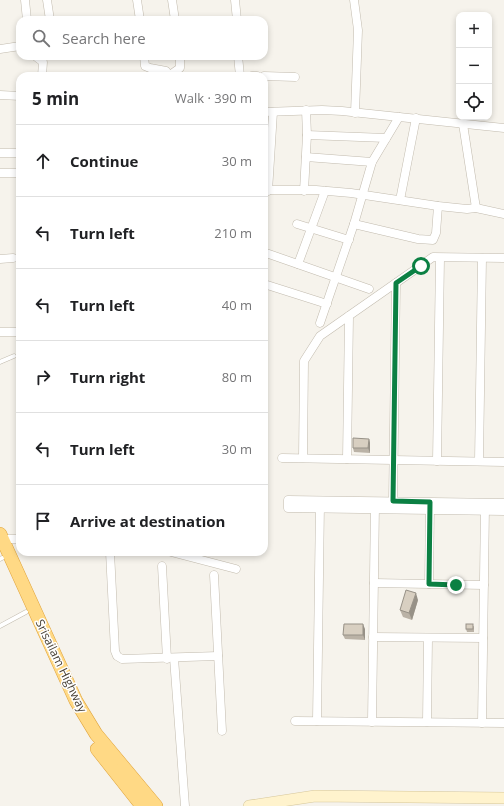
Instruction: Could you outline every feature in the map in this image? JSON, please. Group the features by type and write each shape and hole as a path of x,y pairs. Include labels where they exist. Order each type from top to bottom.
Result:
{"highway":[{"name":"Srisailam Highway","path":"1,537 76,701 96,734 156,806"},
{"name":"Srisailam Highway","path":"1,557 71,708 92,742 142,806"}],"main road":[{"path":"249,806 315,796 504,798"}],"street":[{"path":"25,0 27,16"},
{"path":"47,0 49,16"},
{"path":"137,0 139,16"},
{"path":"172,0 174,16"},
{"path":"235,0 237,16"},
{"path":"354,0 358,30 355,112"},
{"path":"0,49 16,47"},
{"path":"41,60 43,62 42,72"},
{"path":"145,60 147,67 167,72"},
{"path":"175,72 180,68 180,60"},
{"path":"238,60 240,72"},
{"path":"268,76 294,77"},
{"path":"0,95 16,96"},
{"path":"304,191 307,135 306,110"},
{"path":"268,112 306,110 355,112 504,128"},
{"path":"268,168 273,112"},
{"path":"320,322 349,240 372,162 399,117"},
{"path":"400,200 416,118"},
{"path":"463,124 476,208"},
{"path":"307,135 386,138"},
{"path":"0,153 16,153"},
{"path":"306,157 372,162"},
{"path":"0,173 16,173"},
{"path":"268,190 325,191 438,206 467,209 476,208 504,214"},
{"path":"298,264 325,191"},
{"path":"354,224 418,239 433,240 436,233 438,206"},
{"path":"297,224 349,240"},
{"path":"268,254 369,289"},
{"path":"0,258 13,258"},
{"path":"303,458 304,361 320,336 433,258 504,258"},
{"path":"437,461 440,258"},
{"path":"479,461 482,258"},
{"path":"393,501 396,283"},
{"path":"268,285 327,304"},
{"path":"347,459 349,316"},
{"path":"0,332 16,332"},
{"path":"282,458 504,462"},
{"path":"430,506 393,501 288,500 288,508 375,510 430,506 485,507 504,511"},
{"path":"317,721 320,500"},
{"path":"372,722 375,501"},
{"path":"485,507 504,503"},
{"path":"429,584 430,506"},
{"path":"482,723 485,507"},
{"path":"1,537 16,539"},
{"path":"110,556 115,651 117,656 122,659 218,656"},
{"path":"186,556 236,569"},
{"path":"162,566 185,806"},
{"path":"214,575 222,730"},
{"path":"374,583 484,585"},
{"path":"373,637 483,638"},
{"path":"427,722 428,638"},
{"path":"295,721 504,723"}],"lane":[{"path":"0,362 14,356"},
{"path":"0,626 26,612"}],"building":[{"path":"353,438 369,439 368,448 353,448"},
{"path":"406,590 416,593 409,613 400,610"},
{"path":"344,624 363,624 363,635 343,635"},
{"path":"466,624 473,624 473,629 466,629"}],"route":[{"path":"421,266 396,283 393,501 430,502 429,584 456,585"}]}
